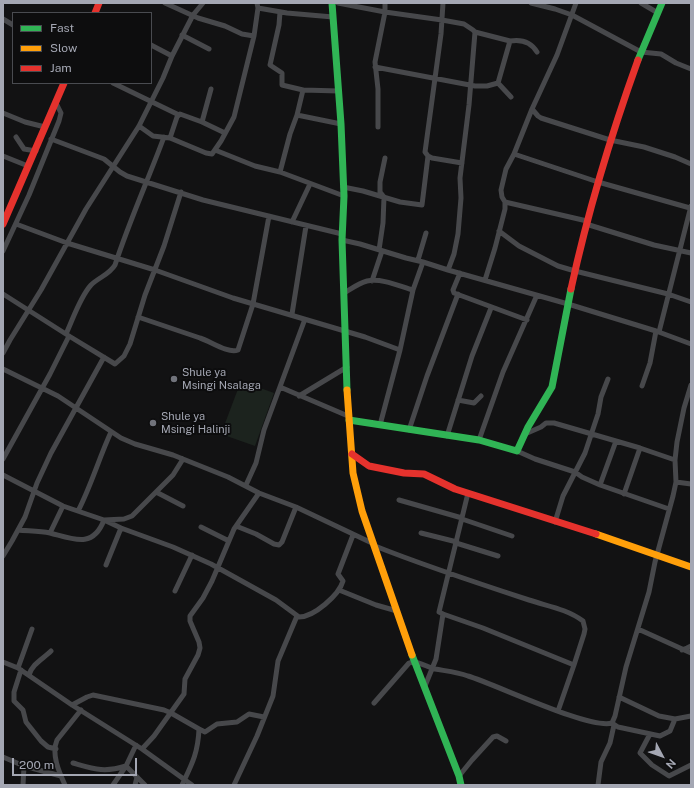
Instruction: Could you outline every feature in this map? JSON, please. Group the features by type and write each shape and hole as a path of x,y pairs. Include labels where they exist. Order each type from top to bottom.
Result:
{"main road":[{"path":"332,3 339,91 344,196 342,237 348,418 355,484 362,511 403,630 459,776 461,785"},
{"path":"348,418 409,430 479,440 517,451 531,422 552,387 586,223 610,140 641,52 662,3"},
{"path":"3,224 36,151 64,84"},
{"path":"352,454 370,466 404,473 424,474 455,489 691,567"}],"street":[{"path":"165,3 198,18 225,26 238,33 254,36"},
{"path":"3,353 41,290 86,209 139,126 182,35 193,15 203,3"},
{"path":"338,3 464,24 475,32 510,41 527,42 534,47 537,52"},
{"path":"378,127 378,88 375,67 376,54 385,12 385,3"},
{"path":"343,187 363,191 400,202 422,206 428,156 425,154 425,146 435,79 443,3"},
{"path":"531,3 572,15 641,52 662,54 676,63 691,69"},
{"path":"484,280 505,209 505,202 502,197 501,190 506,169 557,55 576,3"},
{"path":"640,3 658,13"},
{"path":"139,126 153,136 167,138 212,154 234,117 254,36 257,6 280,12 333,17"},
{"path":"280,12 270,65 282,73 283,86 303,90 339,91"},
{"path":"3,19 12,24"},
{"path":"448,270 456,249 458,234 461,198 460,178 469,105 475,32"},
{"path":"182,35 209,49"},
{"path":"498,83 510,41"},
{"path":"152,46 172,56"},
{"path":"375,67 475,86 487,86 498,83"},
{"path":"498,83 511,97"},
{"path":"117,84 179,115 181,114 202,122 225,133"},
{"path":"202,122 211,88"},
{"path":"280,172 303,90"},
{"path":"3,251 16,224 61,113 56,103"},
{"path":"532,109 541,118 610,140 644,147 691,164"},
{"path":"3,113 25,122 46,127"},
{"path":"3,459 50,374 85,293 96,280 112,270 128,227 167,138 179,115"},
{"path":"297,115 341,124"},
{"path":"16,137 24,149 36,151"},
{"path":"51,139 104,159 127,176 209,202 292,222 406,258 421,261 568,304 657,331 691,344"},
{"path":"215,150 255,166 280,172 344,196"},
{"path":"514,154 598,182 691,206 657,331 650,363 642,386"},
{"path":"3,156 28,166"},
{"path":"428,156 462,163"},
{"path":"372,281 381,250 384,197 380,192 380,182 385,158"},
{"path":"292,222 310,184"},
{"path":"3,294 115,364 124,356 130,344 181,192"},
{"path":"505,202 586,223 640,241 691,253"},
{"path":"138,317 236,351 239,348 253,304 269,216"},
{"path":"16,224 67,244 155,270 253,304 292,314 365,337 400,350"},
{"path":"292,314 306,226"},
{"path":"499,231 527,251 558,266 668,294 691,302"},
{"path":"380,425 400,350 426,233"},
{"path":"460,273 453,290 454,293 491,308 527,320"},
{"path":"344,293 362,283 372,281 383,281 413,290"},
{"path":"409,430 427,376 458,294"},
{"path":"479,440 502,372 527,320 537,295"},
{"path":"446,436 472,356 491,308"},
{"path":"246,485 256,463 264,430 305,319"},
{"path":"3,556 18,530 51,453 104,357"},
{"path":"298,396 347,367"},
{"path":"3,369 76,407 111,432 135,444 164,451 246,485 259,493 296,507 374,545 566,612 579,618 583,621 585,629 558,711"},
{"path":"555,522 560,503 585,453 598,414 601,397 608,379"},
{"path":"598,785 601,762 610,743 619,697 649,592 676,482 675,460 680,424 691,385"},
{"path":"280,387 348,418"},
{"path":"458,400 474,403 481,396"},
{"path":"525,434 541,427 546,422 549,422 591,433 675,460"},
{"path":"78,511 111,432"},
{"path":"600,485 616,441"},
{"path":"624,494 640,448"},
{"path":"517,451 535,459 575,472 582,477 600,485 669,509"},
{"path":"104,520 120,520 130,518 172,475 183,459"},
{"path":"3,476 63,506 104,520 218,567 276,600 297,616 303,617 311,614 330,600 339,590 343,581 338,574 353,535"},
{"path":"676,482 691,484"},
{"path":"156,492 183,506"},
{"path":"142,749 154,736 184,695 185,679 199,650 199,642 191,625 190,616 206,593 236,526 259,493"},
{"path":"468,493 438,612 483,628 521,645 574,665"},
{"path":"399,500 462,518 512,536"},
{"path":"50,533 63,506"},
{"path":"236,526 279,545 282,542 296,507"},
{"path":"18,530 50,533 78,540 84,540 96,534 102,526 104,520"},
{"path":"201,527 229,541"},
{"path":"106,565 121,528"},
{"path":"421,533 456,542 498,556"},
{"path":"175,591 192,555"},
{"path":"339,590 376,606 397,611"},
{"path":"425,686 439,649 443,614"},
{"path":"234,785 252,747 273,696 278,661 297,616"},
{"path":"32,629 19,669 14,692 14,701 23,710 26,722 41,741 48,747 56,749"},
{"path":"638,629 691,653"},
{"path":"682,650 691,646"},
{"path":"29,675 33,666 51,651"},
{"path":"3,662 29,675 72,705 142,749 184,783 192,785"},
{"path":"374,702 409,663 416,662 433,668 467,675 569,716 613,724 650,734 660,736 667,733 672,729 675,719"},
{"path":"72,705 93,695 171,713 205,732 217,724 234,723 240,721 249,714 264,717"},
{"path":"619,697 660,716 675,719 691,716"},
{"path":"65,785 57,766 55,746 57,740 81,710"},
{"path":"184,783 196,752 199,729"},
{"path":"650,734 640,752 642,756 652,765 669,776 691,765"},
{"path":"459,776 493,737 497,736 506,741"},
{"path":"113,785 126,766 136,745"},
{"path":"3,757 24,766 61,776"},
{"path":"73,763 101,770 111,770 126,766"},
{"path":"23,785 24,766"},
{"path":"126,766 145,785"},
{"path":"135,785 137,777"}],"shaded area":[{"path":"241,381 274,393 255,446 221,434"}],"traffic: fast":[{"path":"332,3 341,124 344,196 342,240 347,390"},
{"path":"638,60 662,3"},
{"path":"349,420 479,440 517,451 528,427 552,387 571,289"},
{"path":"412,655 459,776 461,785"}],"traffic: slow":[{"path":"347,390 353,473 362,511 412,655"},
{"path":"596,534 691,567"}],"traffic: jam":[{"path":"95,12 99,3"},
{"path":"571,289 601,173 638,60"},
{"path":"3,224 64,84"},
{"path":"352,454 369,466 404,473 424,474 455,489 596,534"}],"place":[{"name":"Shule ya Msingi Nsalaga","path":"174,379"},
{"name":"Shule ya Msingi Halinji","path":"153,423"}]}
